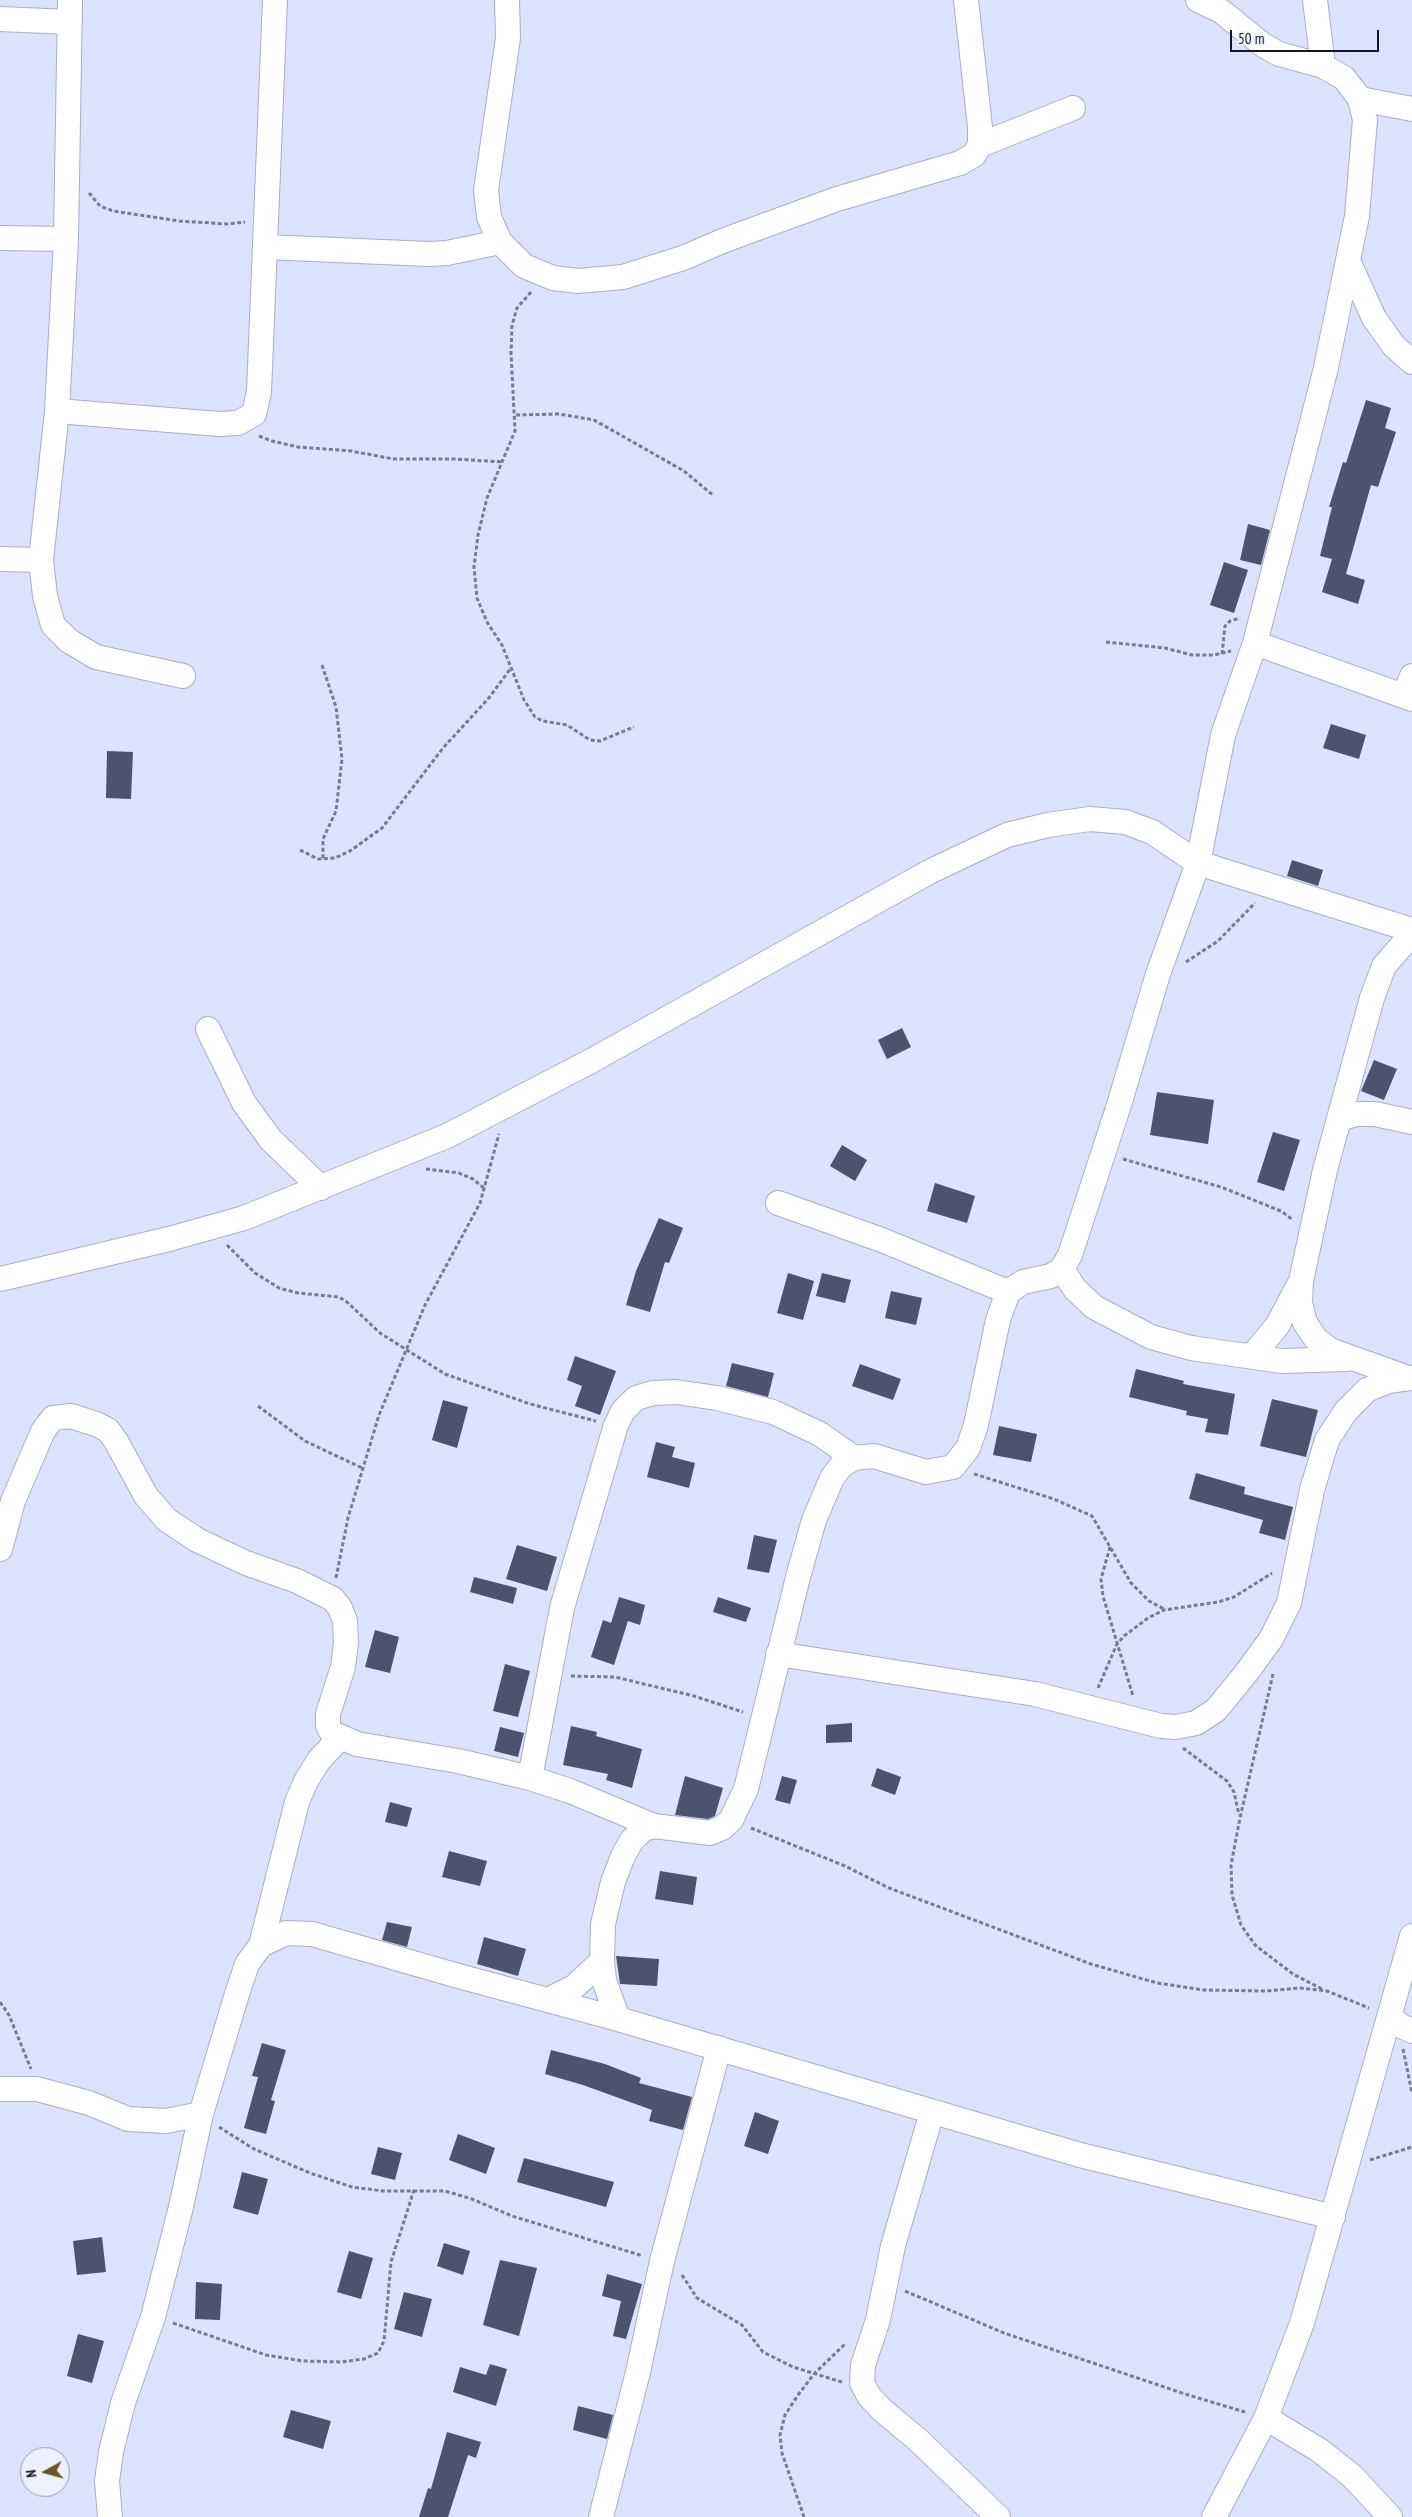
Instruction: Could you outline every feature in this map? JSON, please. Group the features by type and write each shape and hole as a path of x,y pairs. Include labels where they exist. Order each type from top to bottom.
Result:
{"street":[{"path":"57,411 219,424 238,423 254,414 259,392 268,219 275,0"},
{"path":"507,0 508,38 486,190 489,216 500,242 524,266 553,278 578,281 623,277 683,258 725,240 837,199 960,163 974,155 980,146 1073,108"},
{"path":"966,0 980,146"},
{"path":"0,1549 6,1497 43,1431 53,1418 71,1416 108,1430 146,1496 167,1520 197,1540 246,1563 297,1581 333,1598 340,1608 345,1621 346,1643 343,1667 328,1714 328,1726 332,1733 340,1738 357,1744 458,1761 530,1778 570,1791 654,1826 710,1833 722,1828 731,1820 746,1790 778,1654 814,1520 832,1478 842,1466 854,1458 874,1456 926,1472 953,1467 968,1448 976,1425 998,1320 1008,1292 1023,1282 1051,1276 1062,1269 1070,1255 1104,1154 1158,974 1198,862 1223,735 1255,643 1326,368 1349,263 1365,142 1365,120 1360,99 1344,78 1324,66 1279,54 1263,45 1221,11 1198,0"},
{"path":"1315,0 1324,66"},
{"path":"0,19 70,11 66,239 57,411 41,560 45,596 53,625 70,641 96,657 182,676"},
{"path":"1360,99 1412,110"},
{"path":"0,238 66,239"},
{"path":"266,247 429,254 457,252 500,242"},
{"path":"1349,263 1374,318 1394,346 1412,362"},
{"path":"0,559 41,560"},
{"path":"1255,643 1409,690"},
{"path":"0,1280 244,1218 446,1136 591,1061 929,872 1007,835 1048,824 1090,819 1125,822 1152,832 1198,862 1412,930"},
{"path":"1410,1378 1330,1350 1316,1339 1305,1323 1300,1302 1301,1281 1338,1118 1372,998 1384,966 1402,944 1412,938"},
{"path":"208,1029 244,1103 271,1140 320,1188"},
{"path":"1338,1118 1356,1114 1375,1114 1412,1122"},
{"path":"778,1203 882,1240 1008,1292"},
{"path":"1062,1269 1075,1289 1094,1307 1151,1337 1191,1348 1282,1361 1349,1358"},
{"path":"1252,1356 1277,1326 1301,1281"},
{"path":"778,1654 1035,1694 1152,1724 1176,1727 1196,1723 1216,1710 1240,1680 1271,1639 1289,1602 1312,1490 1327,1440 1346,1411 1367,1390 1388,1381 1410,1378"},
{"path":"530,1778 562,1608 616,1425 623,1411 636,1398 652,1393 676,1392 709,1397 773,1412 820,1434 854,1458"},
{"path":"110,2517 107,2481 111,2452 123,2403 153,2316 181,2207 201,2114 247,1964 261,1945 297,1802 306,1781 319,1760 340,1738"},
{"path":"618,2018 604,1980 602,1961 603,1924 613,1882 632,1840 644,1829 654,1826"},
{"path":"261,1945 286,1933 312,1934 618,2018 1080,2155 1334,2218"},
{"path":"1214,2517 1266,2418 1302,2323 1334,2218 1347,2165 1405,2027 1412,1936"},
{"path":"548,2000 574,1987 602,1961"},
{"path":"601,2517 636,2382 662,2261 719,2048"},
{"path":"0,2089 37,2089 72,2098 128,2119 166,2121 201,2114"},
{"path":"932,2112 904,2201 878,2320 863,2365 862,2383 869,2396 882,2410 917,2439 998,2517"},
{"path":"1266,2418 1319,2450 1352,2476 1390,2517"}],"path":[{"path":"86,188 100,206 112,211 179,221 227,224 268,219"},
{"path":"553,278 530,293 517,308 512,325 511,353 516,431 487,498 478,534 474,567 477,598 512,668 524,700 535,717 544,721 567,724 590,740 600,741 634,728"},
{"path":"516,415 559,414 594,420 684,471 714,496"},
{"path":"238,423 272,441 298,446 350,451 394,459 455,459 503,462"},
{"path":"1106,642 1165,648 1204,656 1222,654 1255,643"},
{"path":"322,665 336,707 342,759 336,812 323,839 323,860"},
{"path":"300,850 323,860 335,858 350,851 382,828 443,748 488,699 512,668"},
{"path":"1158,974 1218,941 1258,901 1277,888"},
{"path":"333,1598 348,1518 379,1415 425,1305 457,1250 485,1189 505,1106"},
{"path":"1104,1154 1222,1187 1281,1211 1293,1220 1302,1232 1308,1249"},
{"path":"421,1168 459,1173 473,1179 485,1189"},
{"path":"210,1227 254,1273 279,1288 298,1294 339,1297 347,1302 366,1322 445,1374 486,1390 566,1415 616,1425"},
{"path":"258,1406 305,1442 362,1468"},
{"path":"953,1467 1076,1508 1092,1516 1139,1592 1164,1610"},
{"path":"1110,1547 1101,1579 1105,1603 1129,1686 1152,1724 1227,1781 1238,1803 1240,1818"},
{"path":"1091,1708 1117,1644 1135,1627 1164,1610 1218,1602 1234,1597 1271,1574 1300,1550"},
{"path":"1274,1671 1231,1865 1232,1895 1241,1925 1255,1945 1293,1974 1405,2027 1404,2054 1412,2093"},
{"path":"549,1678 591,1675 615,1677 694,1696 762,1719"},
{"path":"731,1820 845,1866 889,1888 1100,1966 1157,1983 1204,1990 1266,1991 1300,1988 1327,1991"},
{"path":"0,2002 18,2035 37,2089"},
{"path":"201,2114 254,2149 310,2173 352,2187 384,2191 414,2190 454,2193 512,2216 662,2261 682,2274 697,2298 742,2326 763,2352 831,2380 862,2383"},
{"path":"1347,2165 1412,2147"},
{"path":"153,2316 266,2355 303,2361 341,2362 364,2359 378,2352 384,2341 391,2262 414,2190"},
{"path":"886,2282 1004,2333 1185,2394 1266,2418"},
{"path":"804,2517 782,2453 780,2435 785,2415 814,2374 848,2342"}],"building":[{"path":"1366,400 1391,408 1385,428 1396,432 1378,487 1371,485 1346,574 1365,580 1358,604 1322,592 1332,559 1320,556 1332,507 1329,507 1343,462 1346,463"},
{"path":"1248,524 1270,530 1261,565 1240,560"},
{"path":"1224,562 1248,570 1234,613 1210,605"},
{"path":"1331,724 1366,735 1359,759 1323,748"},
{"path":"107,751 133,752 131,799 106,798"},
{"path":"1292,860 1323,870 1318,886 1287,876"},
{"path":"902,1028 911,1047 887,1059 878,1040"},
{"path":"1374,1060 1397,1069 1384,1100 1361,1091"},
{"path":"1157,1092 1214,1100 1208,1144 1150,1135"},
{"path":"1273,1132 1300,1140 1284,1191 1257,1182"},
{"path":"842,1145 867,1160 855,1181 830,1166"},
{"path":"935,1183 975,1196 967,1223 927,1211"},
{"path":"659,1218 683,1228 669,1263 665,1262 650,1312 626,1305 636,1271"},
{"path":"788,1273 814,1281 803,1320 777,1313"},
{"path":"822,1273 851,1280 845,1303 816,1296"},
{"path":"891,1291 922,1298 916,1325 885,1318"},
{"path":"575,1356 616,1371 600,1415 575,1406 582,1386 567,1380"},
{"path":"732,1363 774,1373 768,1397 726,1386"},
{"path":"860,1364 901,1379 893,1400 852,1386"},
{"path":"1136,1369 1184,1381 1183,1384 1235,1394 1228,1435 1205,1432 1208,1419 1186,1415 1187,1411 1129,1397"},
{"path":"1272,1399 1318,1410 1306,1457 1260,1446"},
{"path":"443,1400 468,1407 457,1448 432,1440"},
{"path":"999,1426 1037,1434 1031,1462 993,1455"},
{"path":"656,1442 675,1447 672,1457 695,1463 689,1488 647,1477"},
{"path":"1196,1473 1245,1487 1244,1494 1293,1507 1285,1540 1259,1533 1263,1520 1189,1499"},
{"path":"754,1535 777,1540 769,1573 747,1569"},
{"path":"517,1545 557,1557 547,1591 506,1579"},
{"path":"474,1577 517,1588 513,1604 470,1592"},
{"path":"619,1597 645,1605 640,1625 628,1621 614,1665 591,1657 603,1620 611,1623"},
{"path":"718,1597 751,1608 746,1622 713,1612"},
{"path":"375,1630 399,1637 390,1673 365,1667"},
{"path":"505,1664 530,1671 518,1717 493,1711"},
{"path":"852,1723 852,1742 826,1743 826,1725"},
{"path":"571,1726 597,1732 596,1736 642,1749 632,1788 606,1780 608,1774 563,1765"},
{"path":"500,1727 524,1733 518,1757 494,1751"},
{"path":"877,1768 901,1777 895,1795 871,1786"},
{"path":"685,1776 723,1788 715,1816 708,1819 675,1815"},
{"path":"782,1776 797,1780 790,1804 775,1800"},
{"path":"390,1802 412,1808 407,1827 385,1822"},
{"path":"449,1851 487,1861 480,1886 442,1877"},
{"path":"660,1871 697,1877 693,1905 655,1899"},
{"path":"387,1922 412,1927 407,1947 382,1940"},
{"path":"484,1937 526,1949 518,1976 477,1964"},
{"path":"616,1956 659,1959 657,1986 620,1984"},
{"path":"262,2043 286,2050 271,2100 275,2101 266,2134 244,2128 258,2077 252,2076"},
{"path":"551,2050 605,2064 641,2078 639,2083 692,2097 683,2130 649,2121 652,2110 583,2085 545,2074"},
{"path":"755,2112 779,2121 768,2154 744,2146"},
{"path":"458,2134 495,2148 486,2174 449,2160"},
{"path":"378,2147 402,2153 395,2180 371,2174"},
{"path":"524,2158 614,2182 606,2207 517,2182"},
{"path":"242,2172 268,2179 258,2215 233,2208"},
{"path":"102,2237 106,2272 77,2275 73,2241"},
{"path":"444,2243 470,2251 463,2275 437,2266"},
{"path":"349,2251 373,2258 361,2299 337,2292"},
{"path":"500,2260 537,2268 519,2336 483,2325"},
{"path":"607,2274 642,2284 626,2339 613,2336 621,2301 602,2296"},
{"path":"196,2282 222,2284 220,2320 195,2319"},
{"path":"404,2292 432,2299 422,2337 394,2329"},
{"path":"78,2334 104,2341 92,2383 67,2376"},
{"path":"490,2364 507,2369 496,2406 453,2392 460,2367 486,2375"},
{"path":"578,2406 613,2415 607,2439 573,2430"},
{"path":"291,2410 331,2421 323,2449 283,2437"},
{"path":"447,2432 481,2442 476,2458 468,2455 448,2517 419,2517 428,2488 431,2489"}]}
